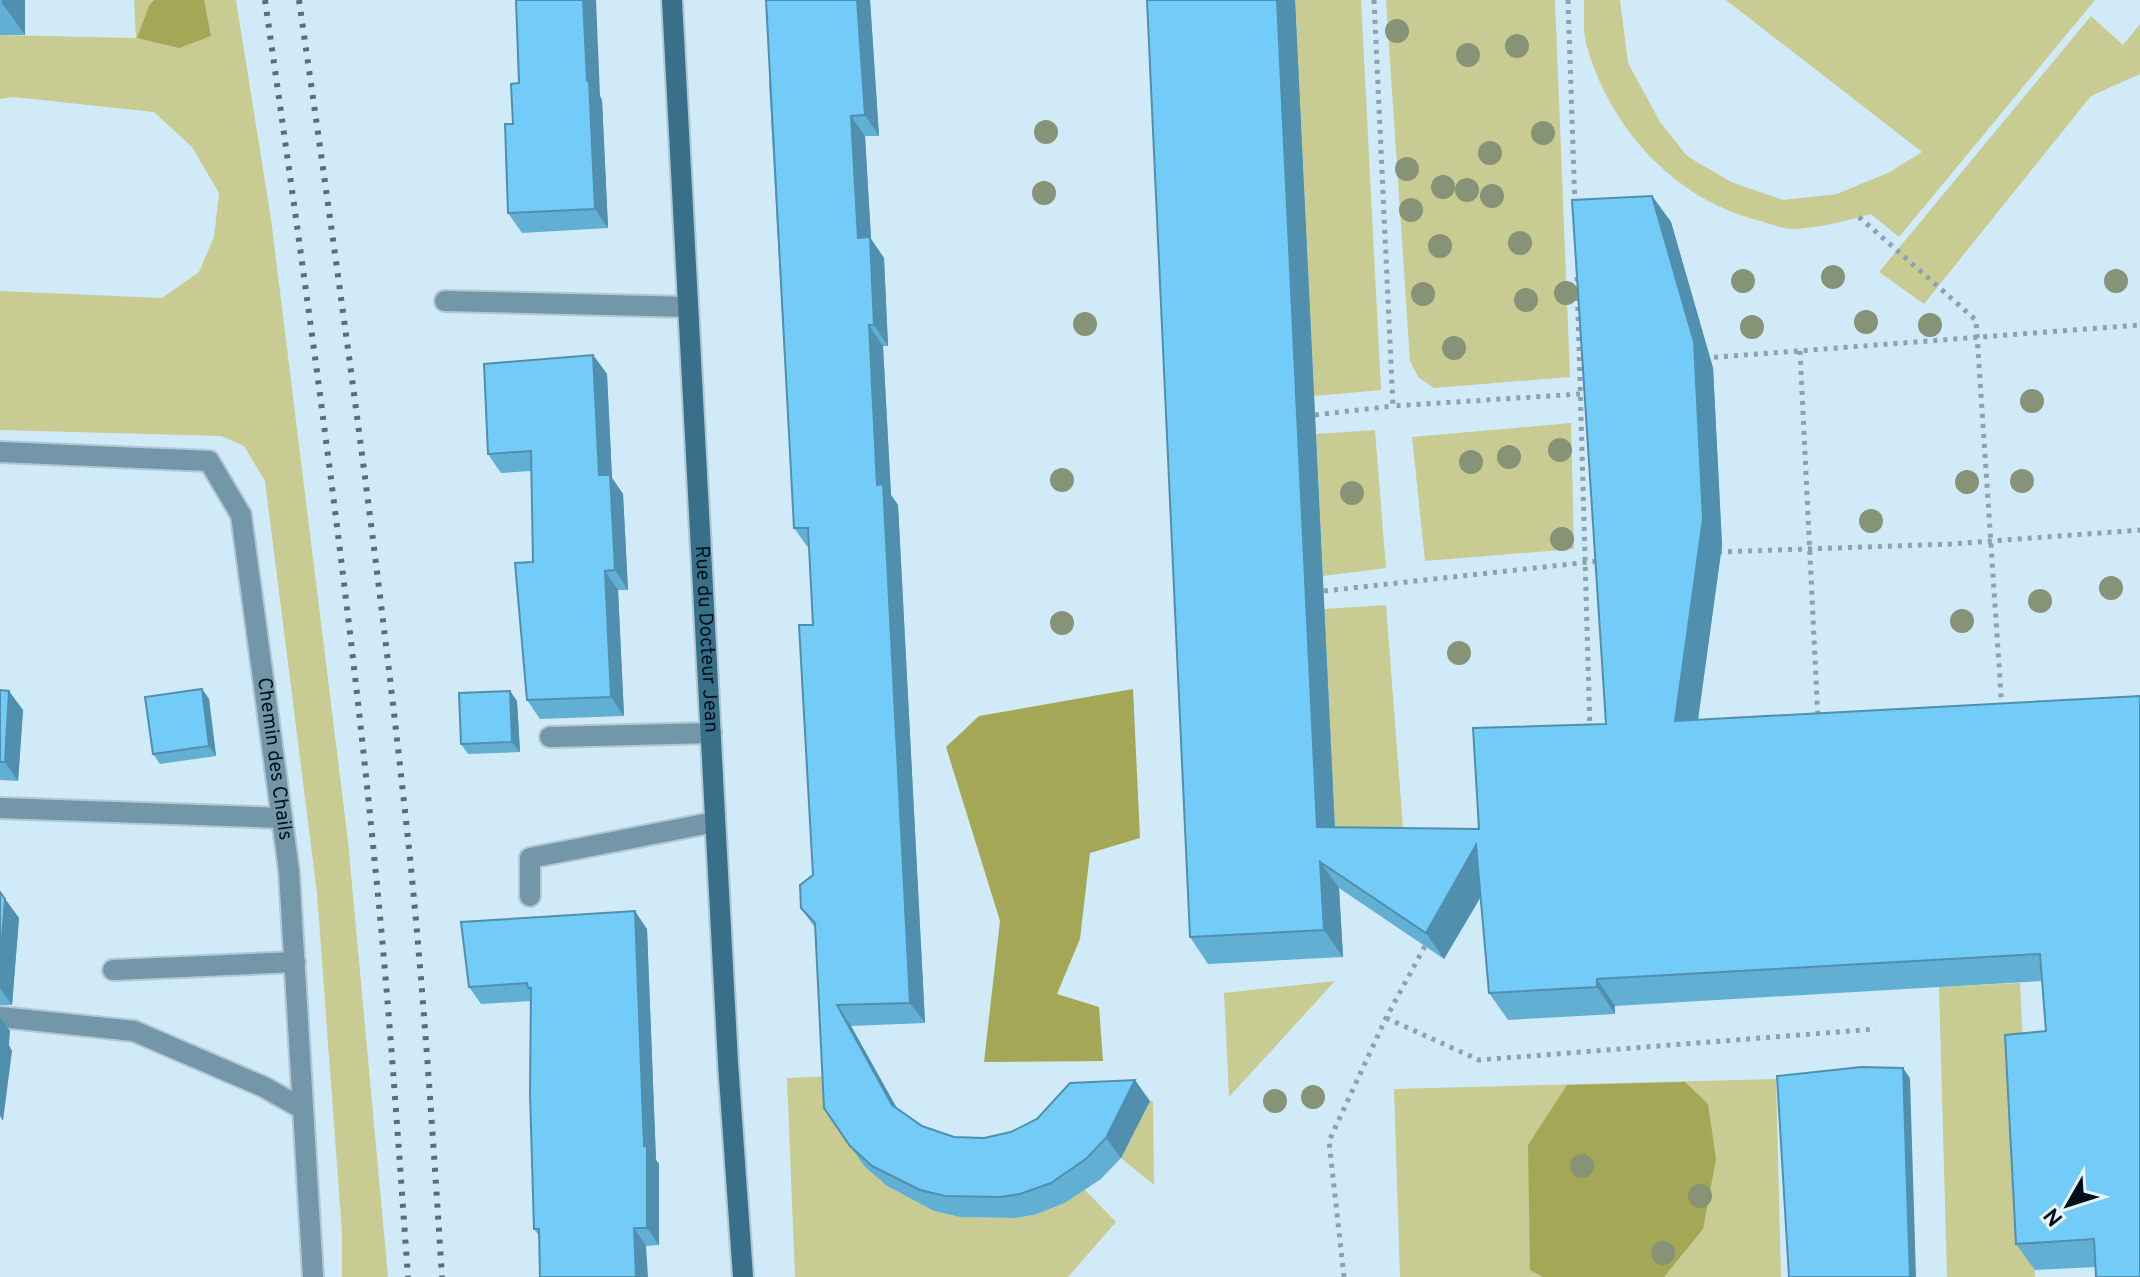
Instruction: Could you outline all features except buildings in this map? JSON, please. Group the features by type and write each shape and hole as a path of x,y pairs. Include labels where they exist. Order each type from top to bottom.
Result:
{"street":[{"name":"Rue du Docteur Jean","path":"672,0 715,822 743,1277"},
{"path":"445,301 688,307"},
{"name":"Chemin des Chails","path":"0,452 209,461 241,515 289,871 313,1277"},
{"path":"550,737 711,733"},
{"path":"0,808 282,818"},
{"path":"530,896 530,858 715,822"},
{"path":"113,970 295,962"},
{"path":"0,1017 134,1031 264,1087 303,1109"}],"path":[{"path":"1374,0 1393,406"},
{"path":"1568,0 1575,221"},
{"path":"1859,217 1976,320 2003,715"},
{"path":"1577,268 1590,740"},
{"path":"1694,359 2140,325"},
{"path":"1800,351 1818,726"},
{"path":"1315,415 1393,406 1580,394"},
{"path":"1707,552 1990,541 2140,530"},
{"path":"1324,591 1612,560"},
{"path":"1344,1277 1329,1141 1386,1018 1425,946"},
{"path":"1386,1018 1479,1060 1876,1029"}],"green space":[{"path":"134,0 236,0 271,219 348,841 388,1277 342,1277 342,1233 317,893 265,481 244,446 221,436 0,430 0,291 162,298 199,272 214,237 219,193 192,147 154,112 13,97 0,99 0,35 136,38"},
{"path":"154,0 204,0 211,36 179,48 137,38"},
{"path":"1295,0 1361,0 1381,390 1314,396"},
{"path":"1386,0 1555,0 1570,377 1434,388 1418,377 1410,361"},
{"path":"1584,0 1620,0 1628,63 1660,122 1687,156 1731,182 1783,200 1837,194 1890,172 1922,152 1726,0 2095,0 1899,237 1871,214 1813,227 1780,227 1727,210 1672,177 1628,130 1610,103 1586,43"},
{"path":"2091,16 2123,45 2140,24 2140,74 2091,96 1924,304 1879,272"},
{"path":"1571,423 1574,549 1425,561 1412,437"},
{"path":"1375,430 1386,568 1323,576 1316,434"},
{"path":"1386,605 1405,854 1336,854 1324,609"},
{"path":"1133,689 1140,838 1090,853 1080,939 1057,994 1099,1007 1103,1061 984,1062 1000,921 946,747 979,716"},
{"path":"1335,981 1229,1097 1224,993"},
{"path":"2020,983 2035,1277 1947,1277 1939,987"},
{"path":"835,1076 865,1167 887,1186 934,1211 960,1217 1015,1218 1034,1215 1065,1203 1085,1190 1116,1222 1068,1277 795,1277 787,1078"},
{"path":"1776,1079 1781,1277 1400,1277 1394,1089"},
{"path":"1685,1082 1708,1104 1716,1159 1703,1229 1664,1277 1543,1277 1530,1270 1528,1145 1567,1085"},
{"path":"1144,1101 1153,1101 1154,1185 1121,1158 1138,1125"}],"railway":[{"path":"265,0 352,648 385,968 408,1277"},
{"path":"299,0 386,643 420,963 442,1277"}]}
